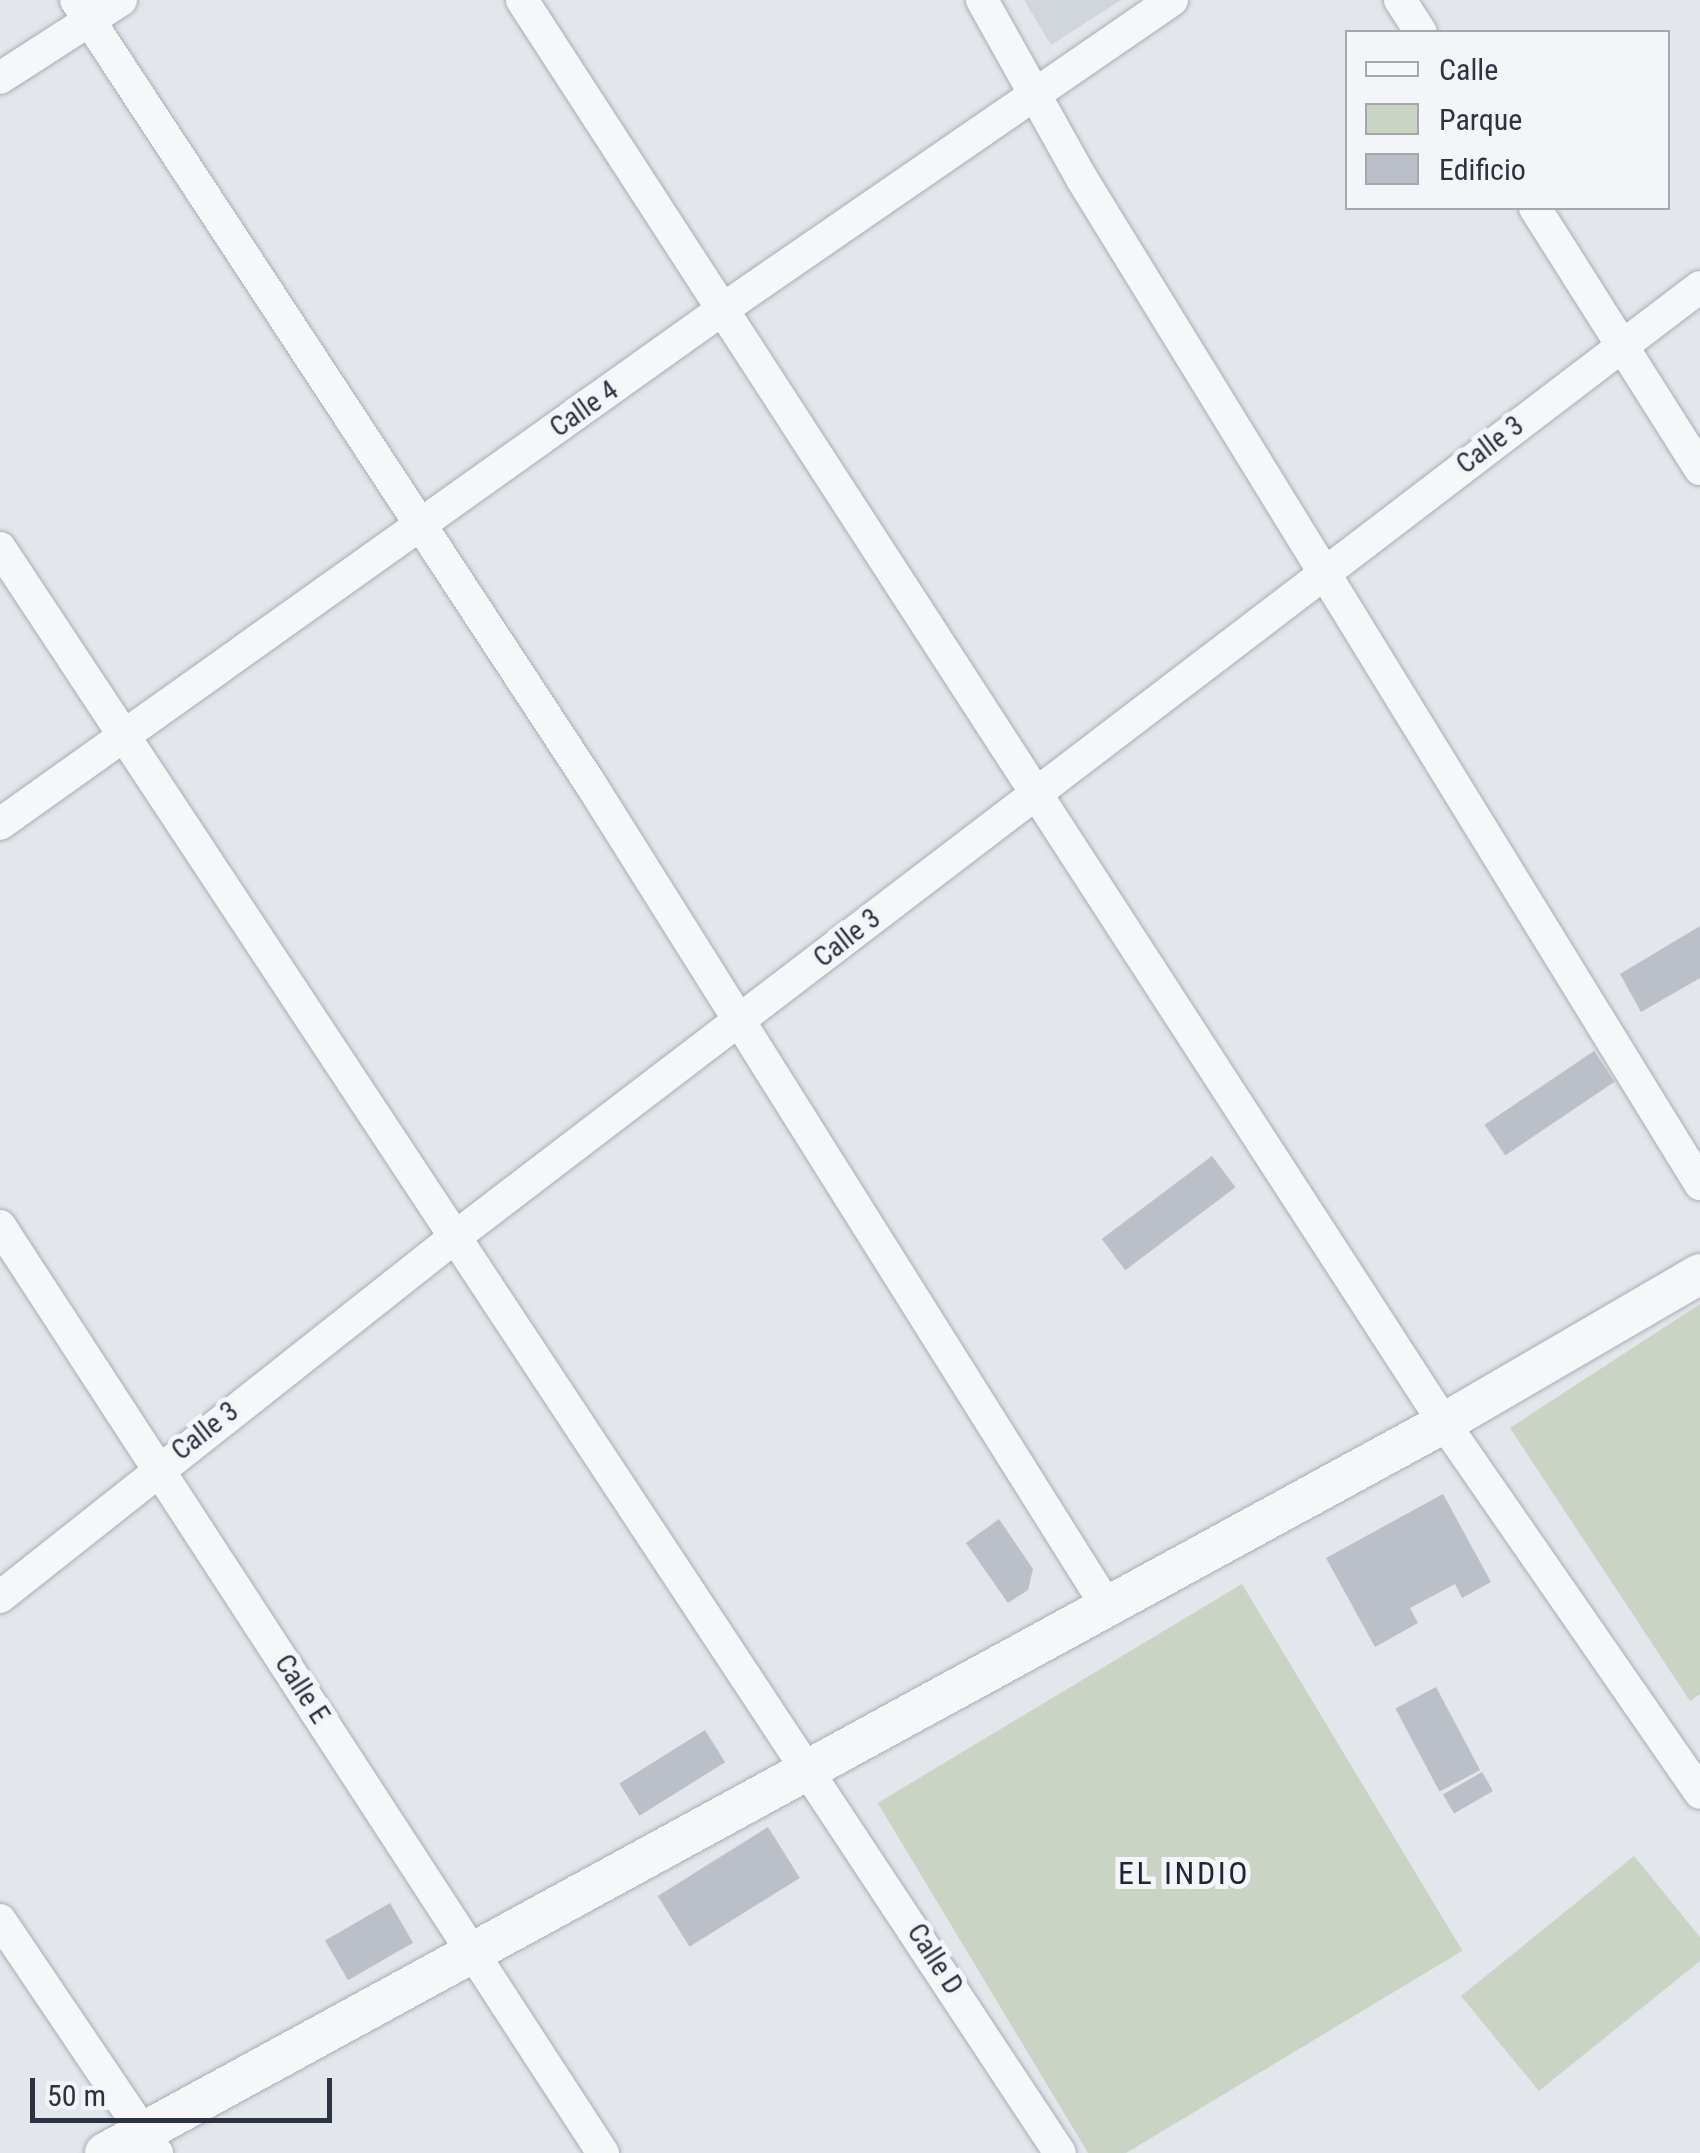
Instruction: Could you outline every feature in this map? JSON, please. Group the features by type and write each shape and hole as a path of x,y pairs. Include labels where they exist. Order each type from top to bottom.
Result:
{"street":[{"path":"0,78 82,10 121,0"},
{"path":"522,0 1444,1423 1700,1793"},
{"path":"982,0 1323,570 1700,1184"},
{"name":"Calle 4","path":"0,824 724,309 1172,0"},
{"path":"1400,0 1420,30"},
{"path":"82,10 740,1021 1106,1604"},
{"path":"1536,210 1700,469"},
{"name":"Calle 3","path":"0,1597 455,1236 1323,570 1700,287"},
{"name":"Calle D","path":"0,548 809,1765 1060,2153"},
{"name":"Calle E","path":"0,1226 602,2153"},
{"path":"106,2153 150,2142 470,1949 1444,1423 1700,1274"},
{"path":"0,1920 150,2142"}],"shaded area":[{"path":"1024,0 1121,0 1051,45"}],"green space":[{"path":"1700,1304 1700,1694 1690,1701 1510,1428"},
{"path":"1242,1584 1462,1951 1126,2153 1088,2153 878,1803"},
{"path":"1634,1856 1700,1937 1700,1961 1539,2091 1461,1996"}],"building":[{"path":"1700,926 1700,978 1641,1012 1620,974"},
{"path":"1594,1051 1615,1082 1505,1155 1485,1125"},
{"path":"1212,1156 1235,1187 1125,1270 1102,1239"},
{"path":"1443,1494 1491,1582 1462,1598 1455,1584 1410,1608 1418,1623 1375,1647 1326,1558"},
{"path":"999,1519 1033,1569 1028,1590 1008,1603 966,1543"},
{"path":"1436,1687 1480,1770 1440,1792 1395,1709"},
{"path":"705,1730 725,1762 639,1816 619,1784"},
{"path":"1482,1772 1493,1791 1454,1814 1443,1795"},
{"path":"768,1827 800,1878 690,1947 658,1896"},
{"path":"390,1903 413,1943 348,1980 325,1940"}],"district":[{"name":"EL INDIO","path":"1184,1873"}]}
